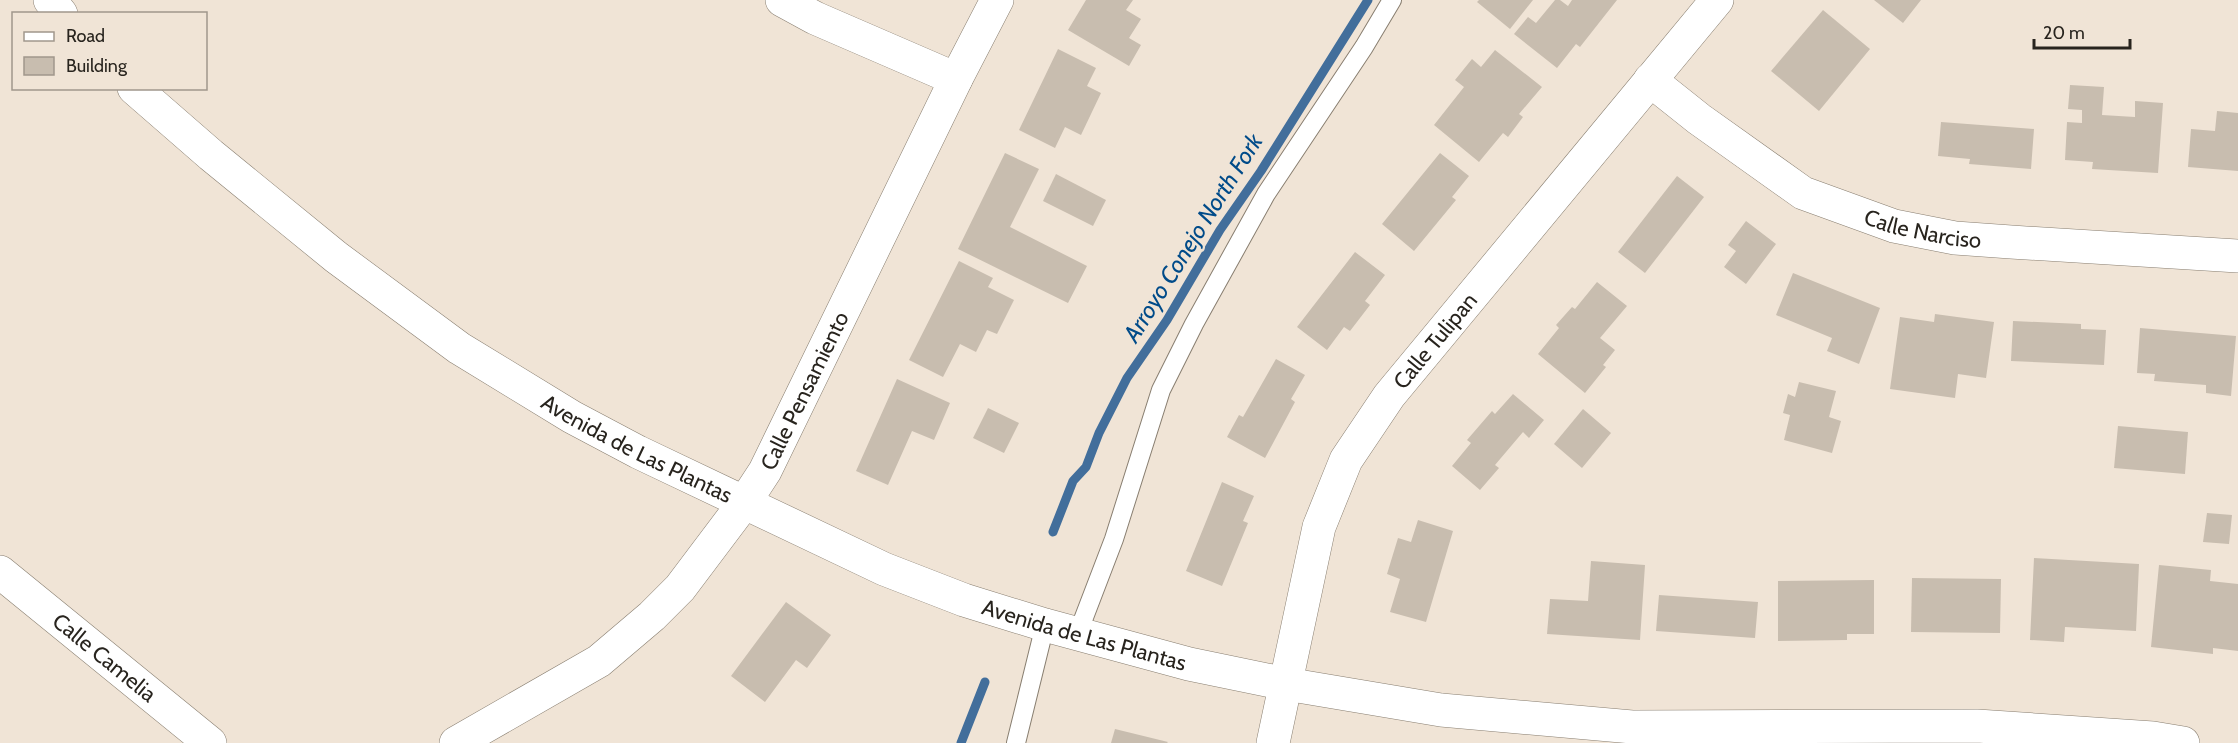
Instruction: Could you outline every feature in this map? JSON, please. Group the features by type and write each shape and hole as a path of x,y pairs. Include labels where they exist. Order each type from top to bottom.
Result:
{"street":[{"path":"50,0 59,12"},
{"path":"782,0 815,18 956,79"},
{"name":"Calle Pensamiento","path":"456,743 598,661 652,616 680,588 744,503 765,471 956,79 997,0"},
{"name":"Calle Tulipan","path":"1273,743 1318,527 1346,460 1389,396 1717,0"},
{"name":"Calle Narciso","path":"1650,80 1699,119 1803,193 1894,226 1955,238 2000,242 2238,256"},
{"name":"Avenida de Las Plantas","path":"136,90 336,257 459,348 572,417 638,452 884,569 964,600 1045,625 1189,664 1286,684 1441,710 1632,727 1977,726 2153,738 2183,743"},
{"name":"Calle Camelia","path":"0,572 210,743"}],"lane":[{"path":"1078,633 1114,539 1161,390 1194,324 1266,194 1364,47 1392,0"},
{"path":"1016,743 1045,625"}],"building":[{"path":"1086,0 1133,0 1126,10 1141,19 1129,38 1141,45 1129,66 1068,30"},
{"path":"1479,0 1533,0 1510,29 1477,2"},
{"path":"1555,0 1560,0 1568,6 1572,0 1617,0 1580,47 1576,44 1557,68 1514,34 1528,17 1536,23"},
{"path":"1874,0 1921,0 1903,23"},
{"path":"1823,10 1870,49 1819,111 1771,71"},
{"path":"1058,49 1096,68 1087,86 1101,93 1081,135 1065,127 1055,148 1019,130"},
{"path":"1495,50 1542,87 1519,114 1523,117 1508,137 1503,133 1479,162 1434,125 1464,87 1455,80 1472,59 1481,67"},
{"path":"2070,85 2104,87 2102,115 2135,117 2135,101 2163,103 2158,173 2092,169 2093,162 2065,160 2067,122 2082,123 2082,110 2068,109"},
{"path":"2217,111 2238,113 2238,171 2188,167 2191,129 2215,131"},
{"path":"1941,122 2034,129 2031,169 1969,164 1970,159 1938,156"},
{"path":"1005,153 1039,169 1010,227 1087,266 1068,303 958,249"},
{"path":"1440,153 1469,176 1452,197 1456,200 1414,251 1382,224"},
{"path":"1056,174 1106,200 1093,226 1043,201"},
{"path":"1677,176 1704,197 1645,273 1618,252"},
{"path":"1746,221 1776,244 1746,284 1724,267 1736,251 1728,245"},
{"path":"1355,252 1385,275 1365,301 1370,305 1350,331 1344,327 1327,350 1297,327"},
{"path":"959,261 993,278 988,287 1014,300 997,334 987,330 976,352 960,344 943,377 909,360"},
{"path":"1793,273 1880,308 1859,364 1827,351 1832,338 1776,315"},
{"path":"1597,282 1627,306 1600,338 1615,350 1603,365 1606,367 1585,393 1538,354 1559,328 1556,325 1572,307 1575,309"},
{"path":"1935,314 1994,322 1986,378 1958,374 1955,398 1890,389 1900,317 1934,322"},
{"path":"2013,321 2081,324 2081,329 2106,330 2104,365 2011,361"},
{"path":"2140,328 2236,336 2231,396 2206,393 2206,385 2154,381 2155,374 2137,373"},
{"path":"1276,359 1305,375 1291,399 1295,402 1265,458 1227,437 1239,415 1243,417"},
{"path":"897,379 950,403 934,440 912,431 888,485 856,471"},
{"path":"1799,382 1836,391 1829,417 1841,421 1832,453 1784,440 1790,415 1783,413 1788,394 1795,397"},
{"path":"1513,394 1544,420 1529,438 1523,432 1495,465 1499,468 1480,490 1452,466 1471,443 1467,440 1492,411 1495,414"},
{"path":"988,408 1019,423 1004,453 973,438"},
{"path":"1583,409 1611,433 1582,468 1554,444"},
{"path":"2118,426 2188,432 2185,474 2114,468"},
{"path":"1222,482 1254,496 1243,521 1248,523 1222,586 1186,571"},
{"path":"2207,513 2232,515 2229,544 2203,542"},
{"path":"1418,520 1453,531 1426,622 1390,612 1400,579 1387,574 1398,538 1411,542"},
{"path":"2034,558 2139,564 2136,631 2065,627 2064,642 2030,640"},
{"path":"1591,561 1645,565 1640,640 1547,634 1550,599 1588,601"},
{"path":"2159,565 2211,570 2210,581 2238,584 2238,651 2213,648 2213,654 2151,647"},
{"path":"1912,578 2001,579 2000,633 1911,632"},
{"path":"1874,580 1874,634 1847,634 1847,640 1778,641 1778,581"},
{"path":"1659,595 1758,602 1755,638 1656,631"},
{"path":"786,602 831,635 807,668 796,660 765,702 731,676"},
{"path":"1115,729 1168,742 1111,743"}],"waterway":[{"name":"Arroyo Conejo North Fork","path":"1053,532 1073,481 1086,467 1099,433 1127,378 1167,320 1220,230 1261,171 1368,0"},
{"name":"Arroyo Conejo North Fork","path":"961,743 985,682"}]}
